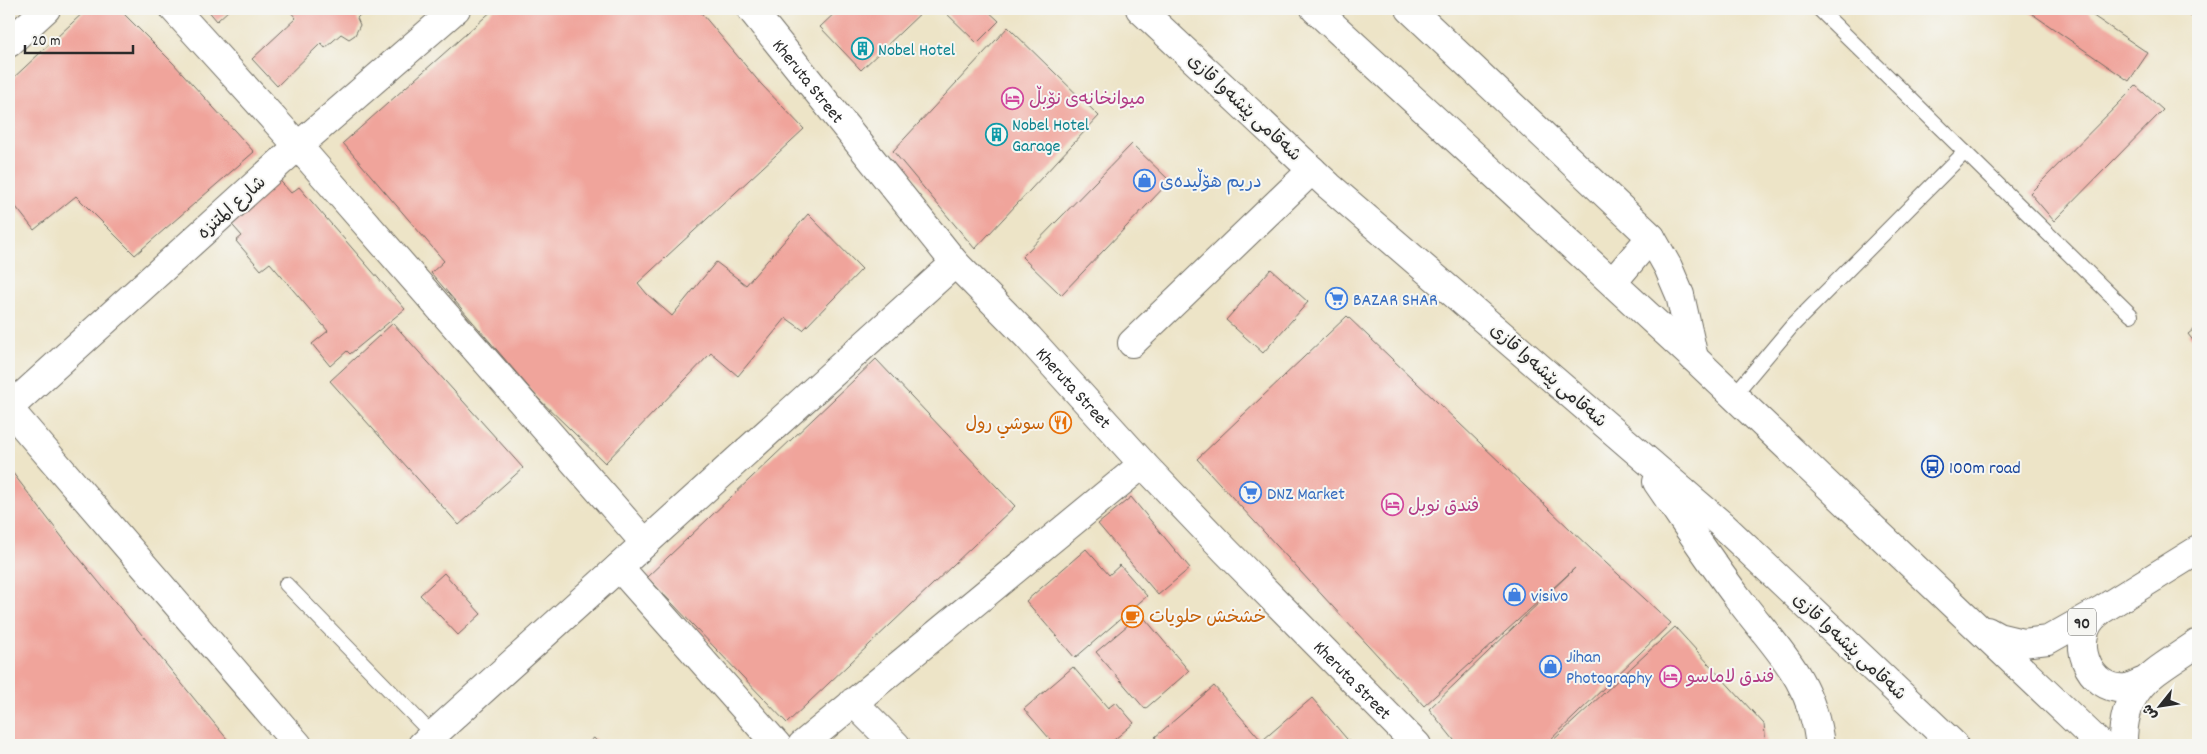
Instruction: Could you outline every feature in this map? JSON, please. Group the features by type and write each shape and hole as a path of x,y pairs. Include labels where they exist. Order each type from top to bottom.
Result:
{"main road":[{"path":"9,43 46,9"},
{"path":"174,9 298,146 645,543"},
{"name":"شارع المتنزه","path":"9,408 298,146 456,9"},
{"name":"شەقامی پێشەوا قازی","path":"1140,9 1312,170 1721,524 1954,745"},
{"path":"1316,9 1734,395 2102,745"},
{"path":"1410,9 1651,237 1668,267 1680,296 1694,358"},
{"name":"Kheruta Street","path":"757,11 955,263 1028,337 1143,464 1417,745"},
{"path":"1132,343 1312,170"},
{"path":"1613,282 1651,237"},
{"path":"433,742 645,543 955,263"},
{"path":"9,408 298,745"},
{"path":"1633,448 1737,597 1798,676 1815,714 1820,745"},
{"path":"802,745 1143,464"},
{"name":"90","path":"1960,610 1976,624 1998,637 2022,643 2048,640 2103,609 2198,550"},
{"path":"619,567 777,745"},
{"path":"2103,609 2093,617 2085,629 2082,643 2083,657 2090,670 2100,680 2113,686 2127,688 2142,682 2198,643"},
{"path":"2122,745 2122,731 2126,712 2132,696 2142,682"},
{"path":"853,702 896,745"}],"lane":[{"path":"1819,9 2131,315"},
{"path":"1734,395 1792,326 1965,152"},
{"path":"286,584 433,742"}],"building":[{"path":"87,9 119,9 173,63 254,152 135,255 76,196 34,230 9,198 9,82"},
{"path":"207,9 230,9 217,21"},
{"path":"288,9 363,9 364,11 357,18 360,25 355,35 349,39 341,34 325,48 321,43 277,86 252,59 296,18"},
{"path":"494,9 698,9 761,84 804,129 638,283 647,294 672,316 716,262 746,285 808,214 862,269 803,330 786,318 738,376 711,353 605,463 538,398 431,273 444,261 343,143"},
{"name":"Nobel Hotel","path":"839,9 925,9 861,70 820,27"},
{"name":"Nobel Hotel","path":"942,9 986,9 999,21 977,43"},
{"path":"2025,9 2083,9 2148,53 2129,81"},
{"path":"2181,9 2198,9 2198,21 2197,19"},
{"name":"Nobel Hotel Garage","path":"1008,27 1099,116 975,249 893,151"},
{"path":"2136,86 2163,110 2054,221 2030,193"},
{"path":"1132,144 1170,181 1061,295 1022,257"},
{"path":"275,175 291,193 299,187 405,309 350,354 347,351 330,366 312,344 328,331 270,263 261,270 236,241 242,236 226,218"},
{"path":"1271,269 1308,302 1263,353 1226,320"},
{"name":"فندق نوبل","path":"1347,316 1671,623 1545,745 1458,745 1429,709 1575,568 1424,706 1197,459"},
{"path":"393,323 523,468 459,525 330,381"},
{"path":"2198,326 2198,347 2188,334"},
{"path":"876,359 1015,506 787,723 647,577"},
{"path":"9,468 62,537 232,745 9,745"},
{"path":"1131,497 1190,568 1158,595 1098,524"},
{"path":"1086,549 1109,575 1120,565 1147,596 1075,658 1026,601"},
{"path":"444,573 481,614 458,635 420,595"},
{"path":"1141,614 1189,671 1145,709 1096,652"},
{"name":"فندق لاماسو","path":"1675,627 1764,724 1766,745 1548,745"},
{"path":"1073,667 1108,708 1116,702 1134,723 1108,745 1055,745 1024,709"},
{"path":"1214,686 1260,739 1253,745 1162,745 1155,737"},
{"path":"1312,698 1352,745 1257,745"},
{"path":"594,738 600,745 585,745"}],"place":[{"name":"Nobel Hotel","path":"862,49"},
{"name":"میوانخانەی نۆبڵ","path":"1013,98"},
{"name":"Nobel Hotel Garage","path":"996,134"},
{"name":"دریم ھۆڵیدەی","path":"1144,181"},
{"name":"BAZAR SHAR","path":"1337,299"},
{"name":"سوشي رول","path":"1061,423"},
{"name":"100m road","path":"1933,467"},
{"name":"DNZ Market","path":"1251,493"},
{"name":"فندق نوبل","path":"1392,505"},
{"name":"visivo","path":"1515,595"},
{"name":"خشخش حلويات","path":"1133,616"},
{"name":"Jihan Photography","path":"1550,666"},
{"name":"فندق لاماسو","path":"1671,676"}]}
